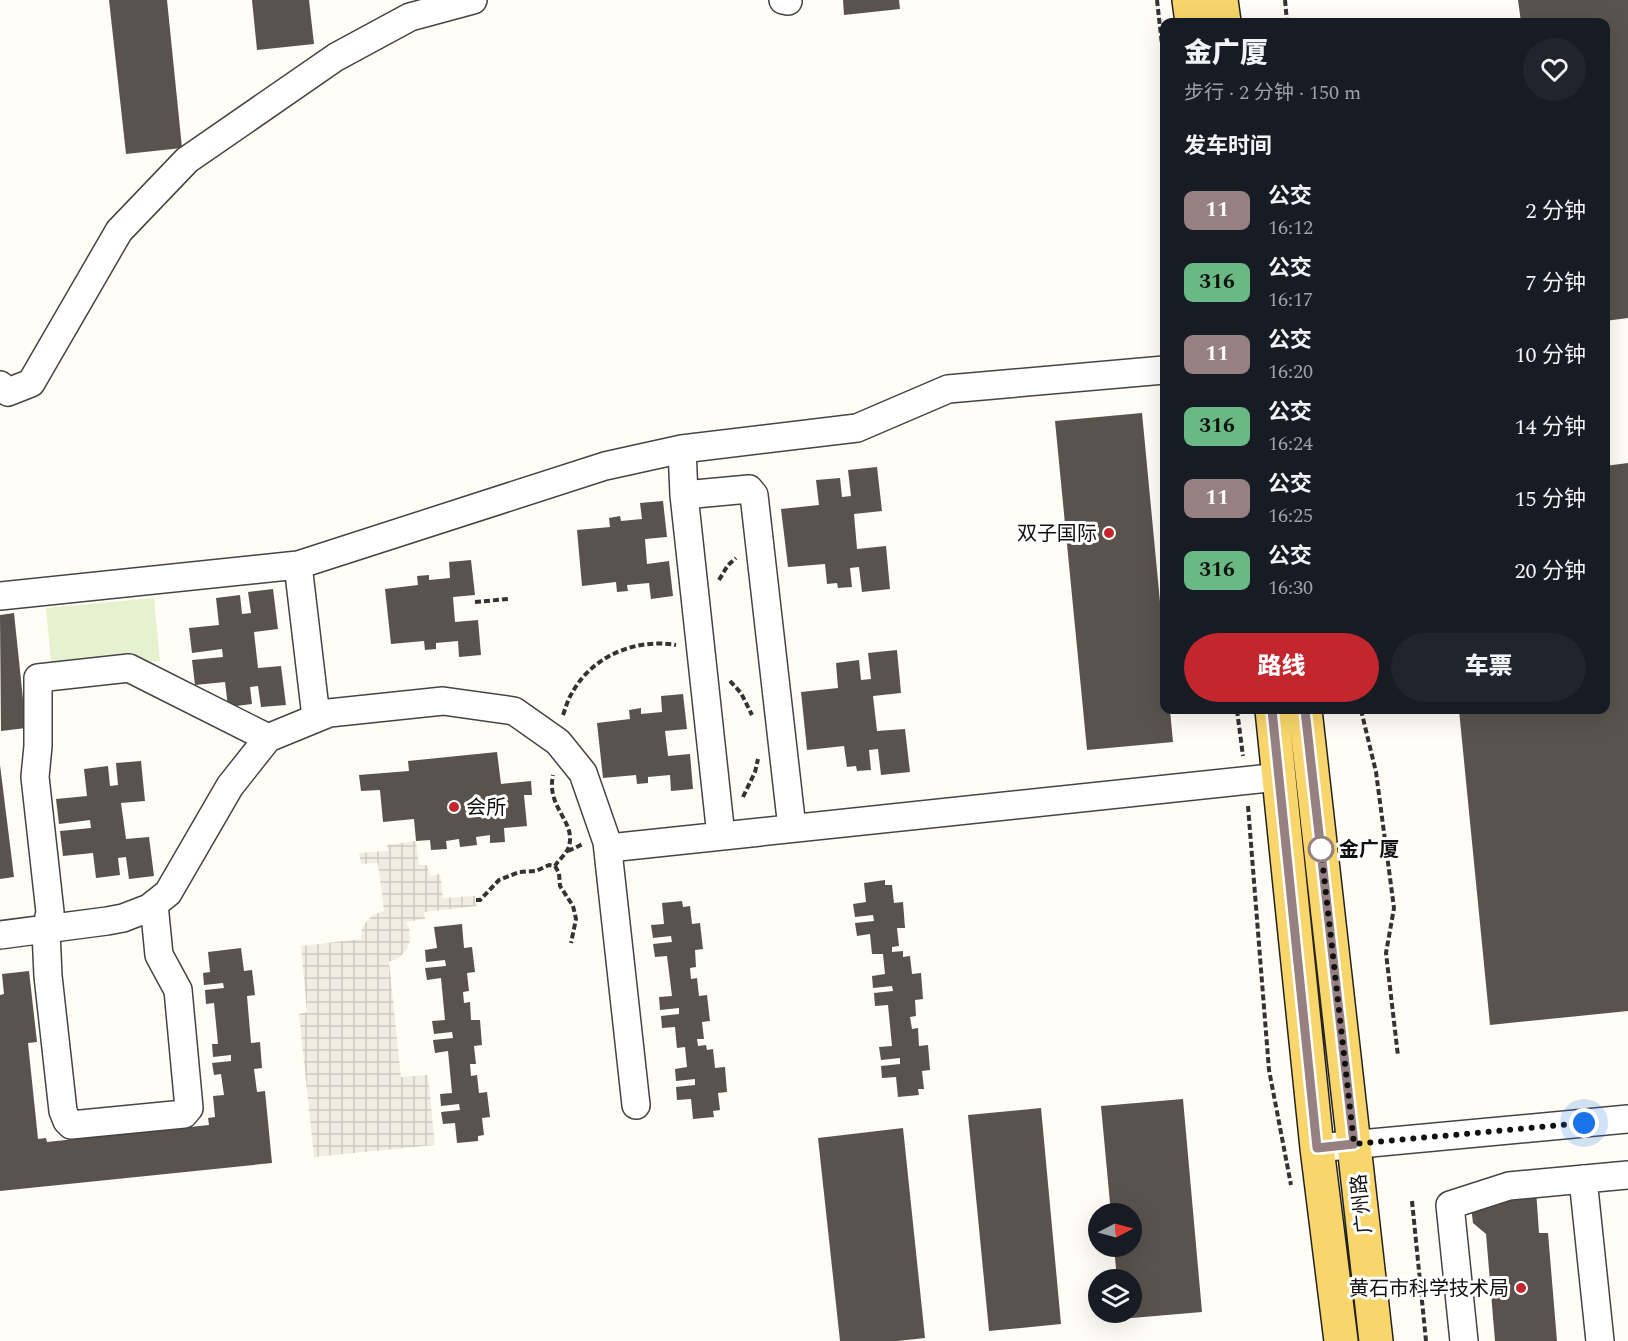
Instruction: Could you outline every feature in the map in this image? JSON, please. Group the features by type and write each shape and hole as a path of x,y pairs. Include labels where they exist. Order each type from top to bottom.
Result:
{"main road":[{"path":"1189,0 1191,18"},
{"path":"1221,0 1223,18"},
{"name":"广州路","path":"1272,714 1317,1148 1341,1341"},
{"name":"广州路","path":"1305,714 1376,1341"}],"street":[{"path":"0,385 8,392 31,383 118,231 187,160 336,57 410,17 474,0"},
{"path":"783,0 788,1"},
{"path":"0,596 298,565 605,466 682,449 857,428 948,389 1160,370"},
{"path":"682,449 684,495 721,836"},
{"path":"684,495 749,489 754,495 792,828"},
{"path":"298,565 316,717"},
{"path":"154,904 159,955 178,990 189,1108 184,1114 71,1125 66,1121 63,1111 48,976 46,931 50,912 35,777 38,746 38,678 129,668 268,738"},
{"path":"0,935 46,931 123,918 149,908 168,892 230,786 268,738 316,717 330,713 443,701 514,711 558,742 583,773 609,848 636,1105"},
{"path":"609,848 1279,777"},
{"path":"1317,1148 1628,1119"},
{"path":"1464,1341 1450,1205 1509,1186 1628,1175"},
{"path":"1583,1179 1600,1341"}],"path":[{"path":"1157,0 1160,27"},
{"path":"1285,0 1287,18"},
{"path":"475,602 508,599"},
{"path":"555,866 570,845 566,820 553,800 550,787 558,759 558,742 563,716 572,692 598,663 614,652 640,644 675,644 701,654 717,666 741,693 756,722"},
{"path":"1238,714 1269,1070 1293,1195"},
{"path":"1362,714 1376,772 1394,908 1386,953 1398,1056"},
{"path":"740,803 755,772 759,753"},
{"path":"476,900 480,900 499,880 519,872 536,872 549,865 555,866"},
{"path":"555,866 559,873 560,886 573,906 576,919 571,943"},
{"path":"1412,1201 1426,1341"}],"green space":[{"path":"154,598 160,661 52,672 46,608"}],"shaded area":[{"path":"416,841 419,865 427,865 430,876 440,874 443,898 475,896 477,906 424,912 425,919 406,922 410,941 407,949 399,958 389,962 401,1077 428,1075 435,1145 314,1157 299,1014 307,1012 301,946 361,939 362,928 367,921 373,915 384,911 378,863 361,864 359,853 388,851 387,845"}],"building":[{"path":"109,0 167,0 182,148 126,154"},
{"path":"252,0 309,0 314,44 257,50"},
{"path":"843,0 899,0 900,9 844,15"},
{"path":"1518,0 1628,0 1628,318 1610,320 1610,18 1520,18"},
{"name":"双子国际","path":"1142,413 1160,602 1160,714 1170,714 1173,742 1087,750 1055,421"},
{"path":"1628,463 1628,1011 1490,1025 1459,714 1610,714 1610,465"},
{"path":"877,467 882,511 854,514 857,549 886,546 890,589 862,592 859,567 850,568 852,587 838,588 837,583 827,584 825,564 788,567 781,509 819,505 816,480 840,478 842,497 851,496 848,470"},
{"path":"663,501 667,537 645,539 647,564 669,561 673,596 651,599 649,583 627,585 628,591 617,592 616,582 582,586 577,530 610,527 609,518 620,516 621,521 642,519 640,503"},
{"path":"471,560 475,595 453,597 455,622 478,620 481,655 459,657 458,641 436,643 436,649 425,650 424,641 391,644 385,589 418,585 417,576 429,575 429,580 450,578 449,562"},
{"path":"273,589 278,629 254,632 258,668 281,666 286,705 261,707 258,686 250,687 252,704 228,707 225,682 195,685 192,660 223,657 222,649 192,653 189,628 219,625 216,598 240,595 242,614 251,613 248,592"},
{"path":"14,613 26,728 1,731 0,615"},
{"path":"897,650 901,693 873,696 877,731 905,729 910,772 881,775 878,749 869,750 871,770 857,771 856,766 847,767 844,746 807,750 801,692 838,688 836,663 859,660 861,680 871,679 868,653"},
{"path":"683,694 687,729 665,731 668,756 690,754 693,789 671,791 670,775 648,777 648,783 637,784 636,775 603,778 597,723 630,719 629,710 641,708 641,714 662,712 661,696"},
{"name":"会所","path":"497,752 501,784 531,781 532,795 524,795 527,826 504,828 505,842 490,843 490,835 476,837 477,845 460,847 459,839 446,841 447,849 431,850 430,840 416,841 414,819 383,822 380,790 361,791 359,775 409,771 408,761"},
{"path":"141,761 145,801 121,803 126,839 149,837 154,876 129,879 126,857 118,858 120,875 96,878 93,853 63,856 60,831 91,828 90,820 59,824 56,799 87,796 84,769 108,766 110,786 118,785 116,763"},
{"path":"0,765 14,877 0,879"},
{"path":"885,880 885,885 892,885 894,903 903,902 905,928 897,928 899,946 892,947 892,952 903,951 903,957 910,956 912,974 921,973 923,999 915,1000 916,1016 910,1017 912,1029 918,1028 919,1046 928,1045 930,1070 922,1071 924,1089 918,1089 919,1095 898,1097 896,1077 882,1078 881,1066 900,1064 900,1058 881,1060 879,1047 892,1046 888,1005 875,1006 874,993 893,991 892,986 873,988 872,976 885,974 883,954 872,954 870,934 857,936 855,923 874,921 873,915 855,917 853,904 866,902 864,883"},
{"path":"682,901 683,907 690,906 692,924 700,923 703,949 695,950 696,967 690,968 691,979 697,978 699,996 707,995 710,1021 702,1022 704,1039 697,1039 698,1046 706,1045 707,1050 713,1049 715,1068 725,1067 727,1092 718,1093 720,1110 713,1111 714,1117 693,1119 691,1099 677,1100 676,1087 695,1085 695,1079 676,1081 675,1069 687,1067 685,1047 677,1048 675,1027 662,1028 661,1016 679,1014 679,1008 660,1010 659,997 672,996 667,956 655,957 653,944 672,942 671,936 653,938 651,925 664,924 662,903"},
{"path":"462,924 464,948 472,947 475,972 467,973 469,991 463,992 464,1003 470,1002 471,1020 480,1020 482,1045 474,1046 476,1064 470,1064 471,1076 477,1075 479,1093 487,1092 490,1117 482,1118 484,1135 478,1136 478,1141 457,1143 455,1123 443,1124 441,1112 460,1110 459,1104 441,1106 440,1094 452,1093 448,1051 435,1053 433,1040 453,1038 452,1032 434,1034 432,1021 445,1020 441,978 427,980 425,968 446,966 445,960 426,962 425,950 437,948 434,927"},
{"path":"241,948 244,971 252,970 255,995 247,996 251,1043 260,1042 262,1068 254,1069 257,1092 265,1091 272,1163 0,1191 0,995 4,994 2,974 29,971 37,1042 28,1043 38,1139 46,1138 47,1142 209,1125 208,1118 215,1117 213,1096 224,1095 221,1074 214,1075 212,1063 231,1061 231,1055 213,1057 212,1044 218,1044 214,1003 206,1004 205,990 224,988 223,983 204,985 203,973 210,972 208,952"},
{"path":"1183,1099 1202,1312 1142,1317 1142,1269 1116,1269 1115,1257 1142,1257 1142,1203 1110,1203 1101,1106"},
{"path":"1041,1108 1061,1324 989,1331 968,1115"},
{"path":"903,1128 925,1338 897,1341 840,1341 818,1138"},
{"name":"黄石市科学技术局","path":"1536,1190 1539,1233 1548,1233 1557,1341 1495,1341 1486,1234 1473,1223 1471,1207"}],"bus line":[{"name":"11","path":"1272,714 1317,1148 1354,1144 1305,714"}],"place":[{"name":"双子国际","path":"1109,533"},
{"name":"会所","path":"454,807"},
{"name":"金广厦","path":"1321,849"},
{"name":"黄石市科学技术局","path":"1521,1288"}],"route":[{"path":"1321,849 1354,1144 1584,1123"}]}
